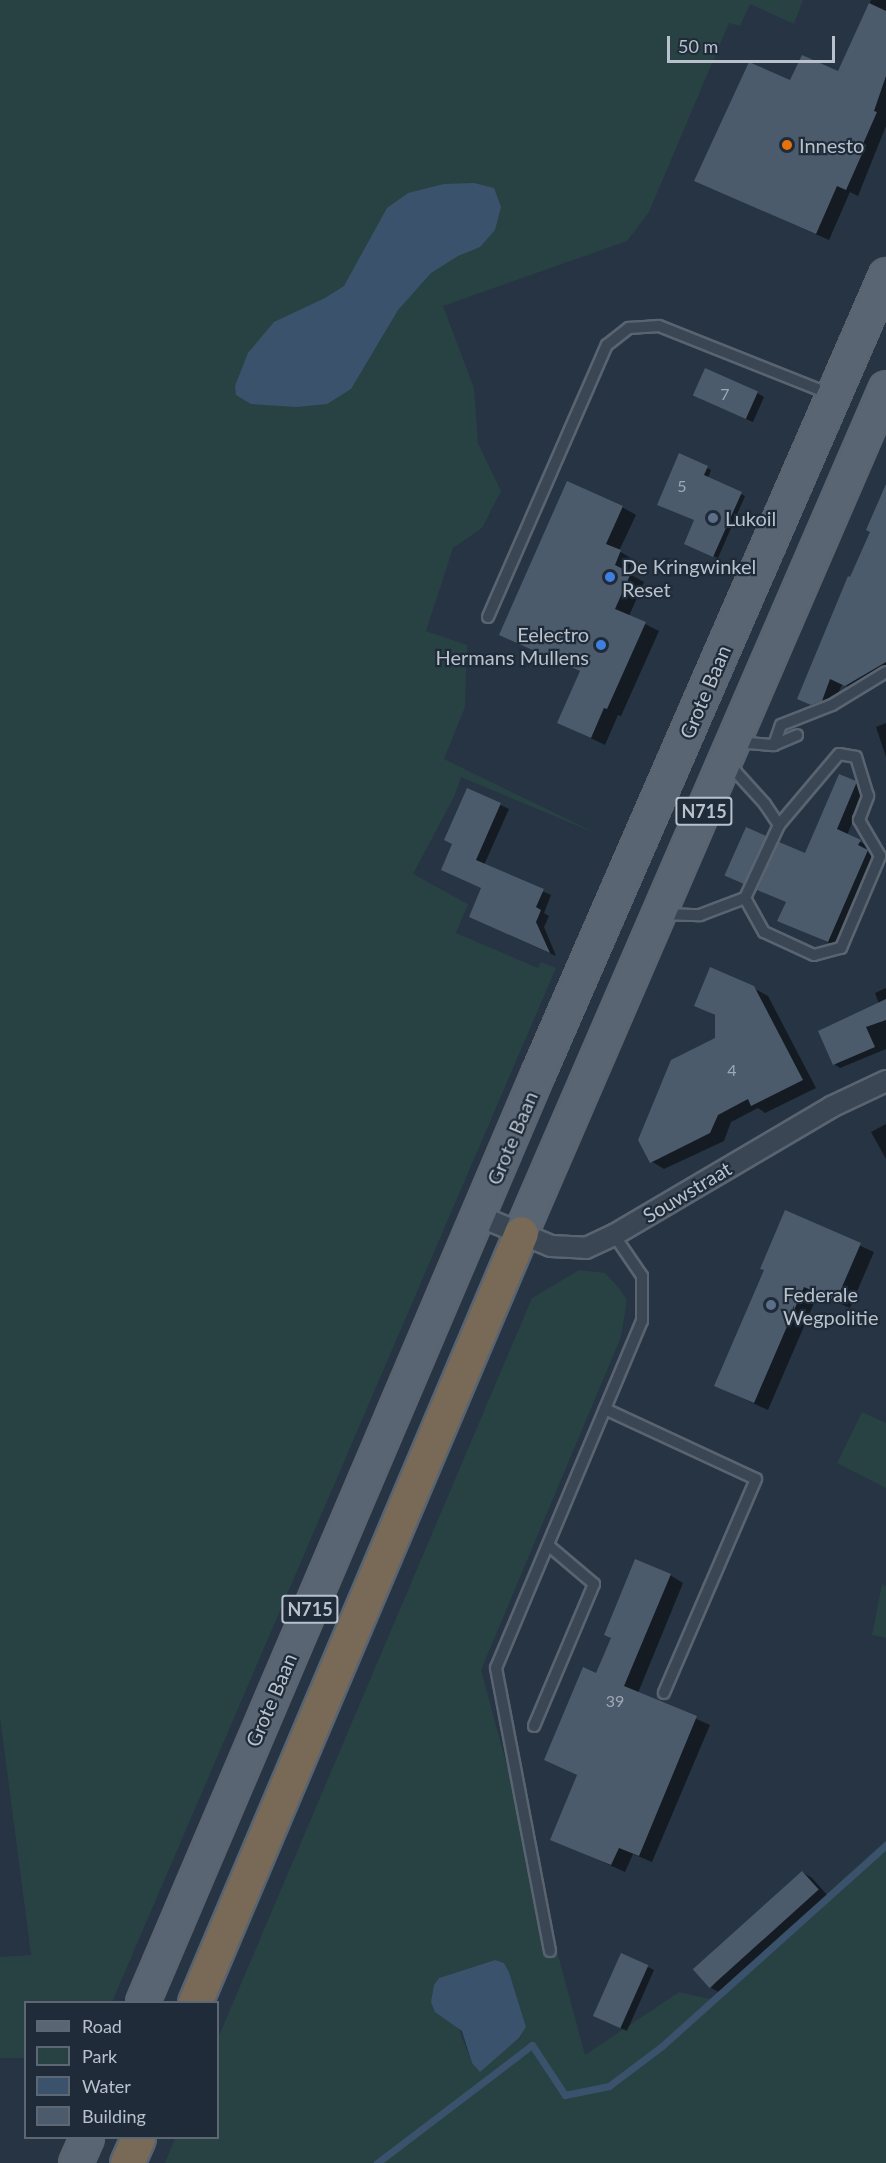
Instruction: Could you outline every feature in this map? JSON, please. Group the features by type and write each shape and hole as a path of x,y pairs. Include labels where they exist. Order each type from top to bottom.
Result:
{"highway":[{"name":"N715","path":"195,2001 521,1233"},
{"path":"127,2163 138,2139"}],"main road":[{"name":"Grote Baan","path":"143,2001 479,1216 886,275"},
{"name":"N715","path":"521,1233 886,388"},
{"path":"76,2163 87,2139"}],"street":[{"name":"Souwstraat","path":"479,1216 551,1246 586,1248 615,1235 831,1107 886,1081"}],"lane":[{"path":"488,617 607,345 629,328 659,326 833,396"},
{"path":"774,745 781,724 832,705 886,672"},
{"path":"779,825 765,804 736,772 729,754 774,745 797,735"},
{"path":"659,914 700,915 745,898 779,825 839,754 856,757 868,796 859,820 880,856 841,948 814,955 764,932 745,898"},
{"path":"550,1951 496,1668 642,1321 642,1276 615,1235"},
{"path":"605,1409 756,1479 664,1693"},
{"path":"534,1726 594,1584 548,1545"}],"green space":[{"path":"0,0 803,0 794,24 750,4 740,26 729,23 649,212 627,241 443,306 474,388 478,443 501,491 482,528 453,548 426,631 467,645 465,707 444,759 602,836 461,777 455,795 413,874 468,904 456,933 538,968 541,962 556,968 112,2001 24,2001 24,2058 0,2058 0,1957 31,1955 0,1717"},
{"path":"579,1270 605,1273 627,1300 621,1337 481,1670 585,2055 679,1992 710,1999 886,1840 886,2163 165,2163 175,2139 219,2139 219,2036 532,1298","holes":["495,1960 504,1963 509,1972 526,2027 520,2038 504,2050 472,2063 439,1978"]},
{"path":"862,1412 886,1423 886,1488 837,1463"},
{"path":"882,1584 886,1586 886,1638 872,1635"}],"water":[{"path":"474,183 494,188 501,207 495,230 480,247 458,256 431,273 398,310 351,389 327,404 296,407 251,404 236,395 235,386 248,353 274,322 325,298 344,286 387,208 408,193 444,184"},
{"path":"495,1960 504,1963 509,1972 526,2027 519,2038 480,2072 472,2063 462,2031 435,2012 431,2002 434,1985 439,1978"}],"building":[{"name":"Innesto","path":"869,3 886,11 886,76 874,111 877,112 863,144 866,145 846,190 837,186 816,234 694,181 749,62 790,80 802,55 838,71"},
{"path":"705,368 758,392 746,419 693,395"},
{"path":"679,453 708,466 704,475 742,492 713,557 684,544 694,520 657,505"},
{"path":"567,481 623,506 606,544 621,550 615,565 631,573 615,609 646,622 607,709 604,708 591,738 557,723 580,671 499,635"},
{"path":"886,484 886,662 845,686 830,679 822,701 811,705 797,699 848,576 850,577 870,532 866,530"},
{"path":"839,774 856,781 856,784 837,829 861,840 858,845 868,850 828,942 777,921 786,902 757,890 779,842 805,853"},
{"path":"467,788 501,803 476,860 544,889 536,907 541,910 536,922 550,953 469,917 481,888 441,870 452,844 444,840"},
{"path":"746,827 766,836 745,884 724,875"},
{"path":"710,967 754,986 803,1080 751,1106 748,1099 718,1115 710,1133 650,1163 638,1140 671,1060 715,1038 715,1015 694,1006"},
{"path":"886,999 886,1020 866,1027 875,1047 833,1065 818,1031"},
{"name":"Federale Wegpolitie","path":"785,1210 861,1243 836,1301 804,1287 754,1403 714,1386 764,1270 760,1269"},
{"path":"635,1559 671,1574 624,1686 697,1716 639,1856 619,1848 611,1865 550,1840 577,1775 544,1760 583,1667 596,1673 611,1638 604,1635"},
{"path":"802,1871 819,1890 709,1988 693,1969"},
{"path":"621,1953 648,1965 620,2028 593,2016"}],"waterway":[{"path":"377,2163 532,2045 565,2095 609,2086 662,2046 886,1845"}],"place":[{"name":"Innesto","path":"787,145"},
{"name":"Lukoil","path":"713,518"},
{"name":"De Kringwinkel Reset","path":"610,577"},
{"name":"Eelectro Hermans Mullens","path":"601,645"},
{"name":"Federale Wegpolitie","path":"771,1305"}]}
